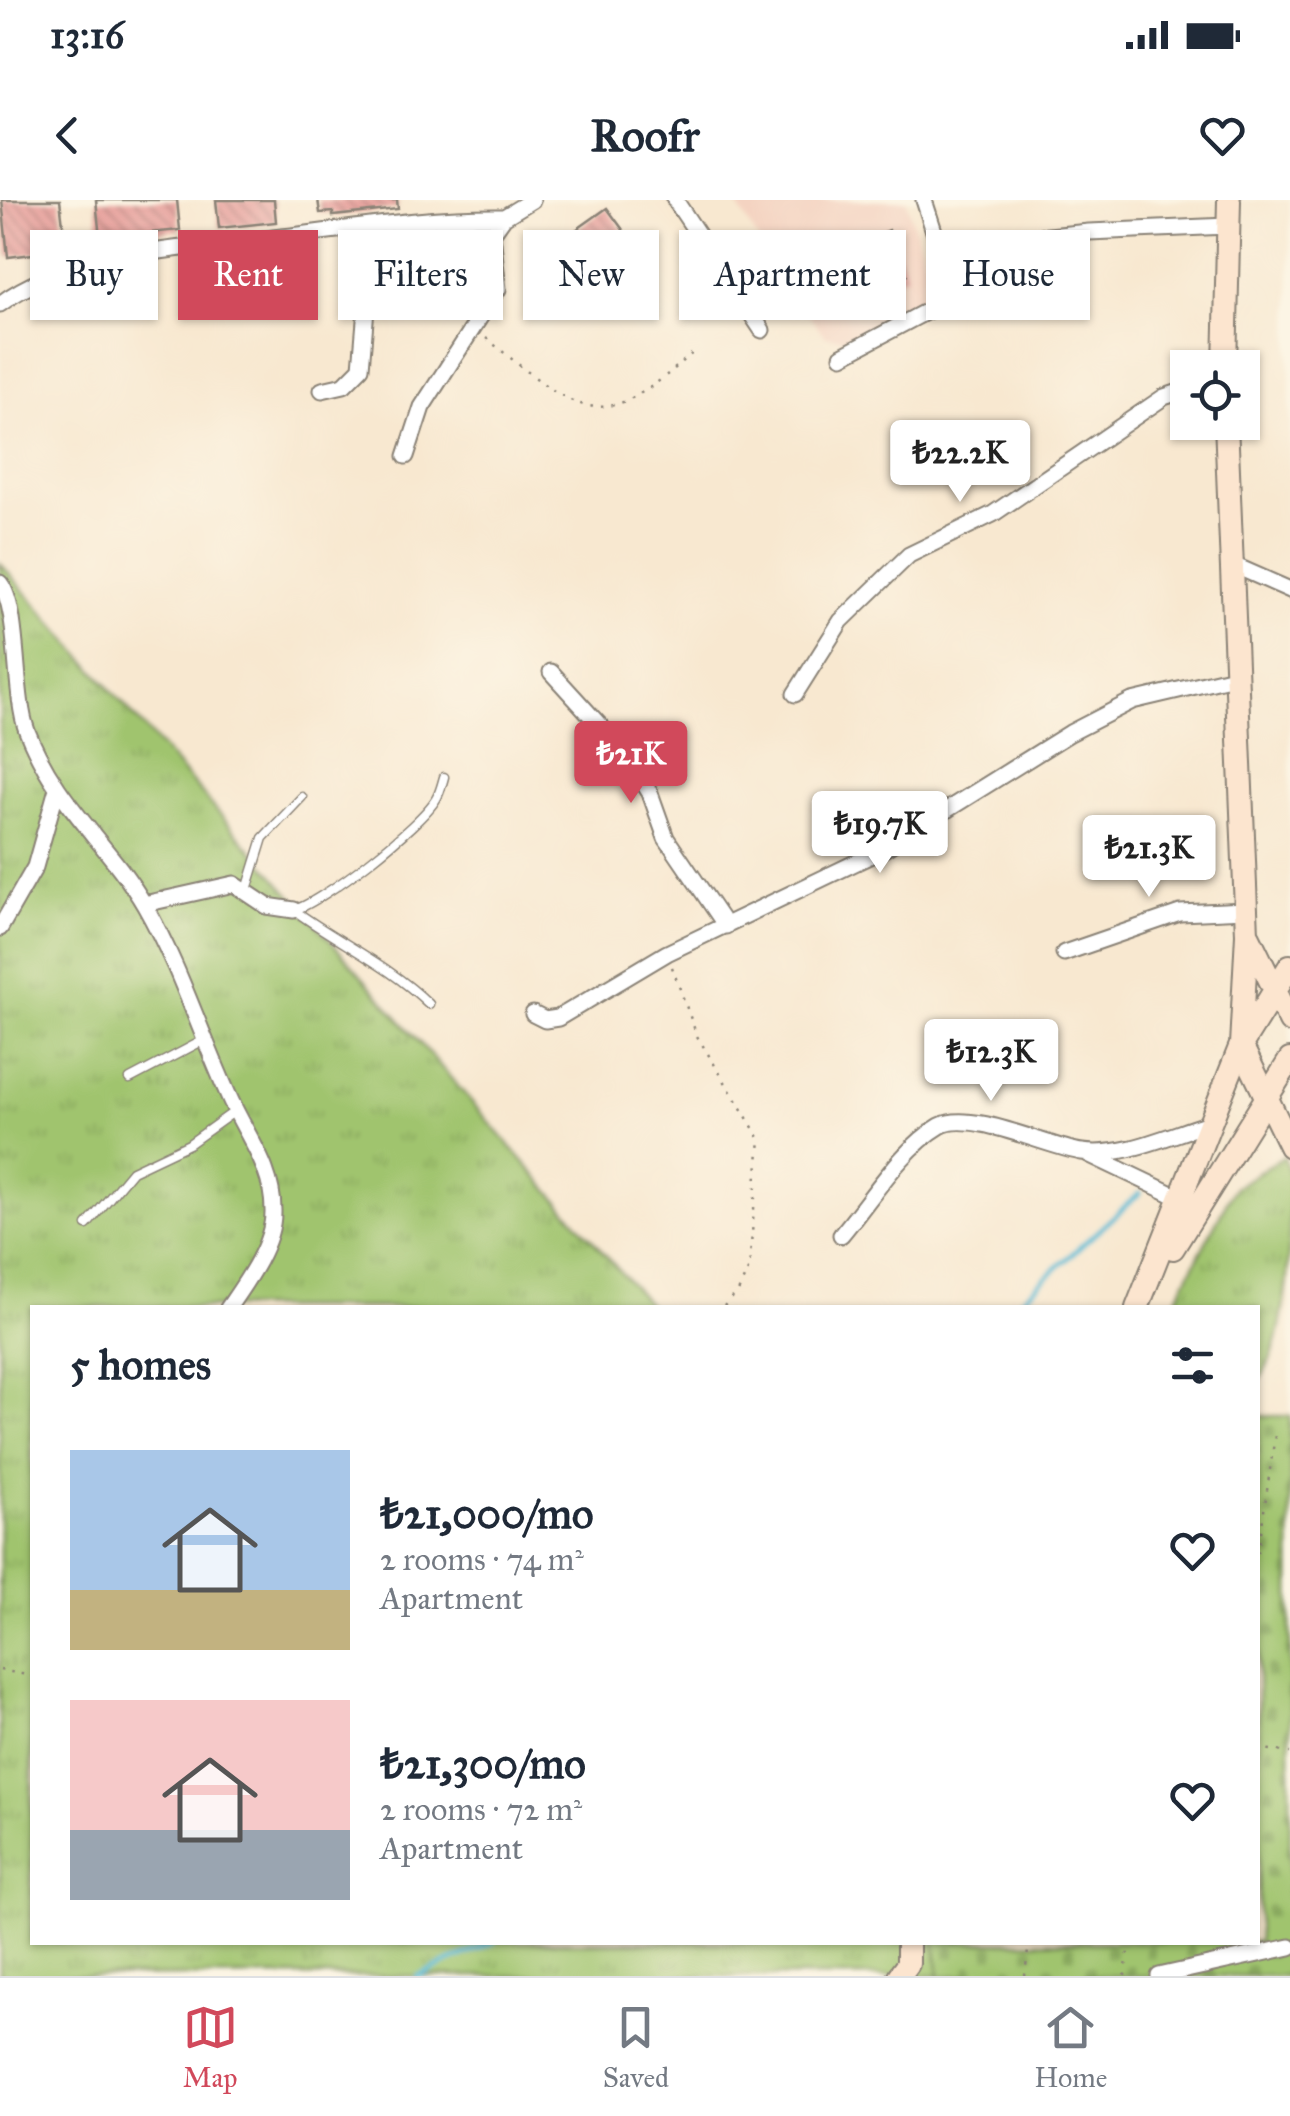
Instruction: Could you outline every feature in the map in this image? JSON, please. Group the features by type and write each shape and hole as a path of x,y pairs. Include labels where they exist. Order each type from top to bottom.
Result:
{"street":[{"path":"425,200 430,219"},
{"path":"406,456 422,407 498,289 490,244 504,218 532,200"},
{"path":"675,200 762,330"},
{"path":"924,200 933,230"},
{"path":"1225,350 1229,200"},
{"path":"0,304 81,268 156,253 430,219 504,218"},
{"path":"322,390 344,385 361,368 373,226"},
{"path":"1090,232 1228,226"},
{"path":"842,356 926,312"},
{"path":"795,694 841,622 909,555 994,514 1170,395"},
{"path":"1227,440 1247,934 1242,1044 1287,1133 1242,1140"},
{"path":"1230,564 1290,590"},
{"path":"0,584 8,594 13,662 26,728 56,792 144,904 207,1038 236,1111 264,1164 274,1218 251,1274 230,1305"},
{"path":"551,672 624,752 650,794 666,838 726,926"},
{"path":"533,1014 545,1020 558,1018 667,953 884,849 1070,733 1132,701 1234,677"},
{"path":"0,928 35,867 56,792"},
{"path":"144,904 226,884 248,890 267,906 294,910"},
{"path":"1064,953 1180,913 1246,910"},
{"path":"1247,934 1276,986 1290,1022"},
{"path":"1139,1305 1242,1044 1290,966"},
{"path":"1140,1305 1290,1060"},
{"path":"842,1235 911,1152 941,1126 963,1120 1084,1153 1180,1198"},
{"path":"1084,1153 1116,1152 1210,1123"},
{"path":"1159,1976 1290,1946"}],"lane":[{"path":"294,910 328,896 421,818 436,799 444,777"},
{"path":"248,890 262,838 302,797"},
{"path":"294,910 332,938 399,974 430,1004"},
{"path":"130,1079 207,1038"},
{"path":"87,1226 132,1171 189,1144 236,1111"}],"path":[{"path":"474,328 554,393 595,407 640,398 697,349"},
{"path":"667,953 698,1036 760,1140 750,1268 738,1292 725,1305"},
{"path":"1260,1540 1275,1435"},
{"path":"0,1670 30,1676"},
{"path":"1260,1748 1290,1753"},
{"path":"1025,1976 1029,1945"},
{"path":"1125,1976 1129,1945"}],"shaded area":[{"path":"734,200 906,200 926,264 922,302 906,310 906,230 752,230"},
{"path":"812,320 886,320 847,339 825,336"}],"green space":[{"path":"0,563 649,1305 30,1305 30,1945 935,1945 939,1976 0,1976"},
{"path":"1284,1156 1290,1177 1286,1287 1276,1342 1260,1378 1260,1305 1173,1305 1234,1188"},
{"path":"1260,1416 1290,1416 1290,1976 939,1976 935,1945 1260,1945"}],"building":[{"path":"2,200 60,200 64,230 30,230 30,254 8,257"},
{"path":"96,200 177,200 180,230 99,230"},
{"path":"216,200 274,200 276,222 219,228"},
{"path":"318,200 397,200 398,209 333,216 333,212 320,213"},
{"path":"607,208 623,230 576,230"}],"waterway":[{"path":"1015,1305 1140,1193"},
{"path":"418,1976 487,1945"}]}
